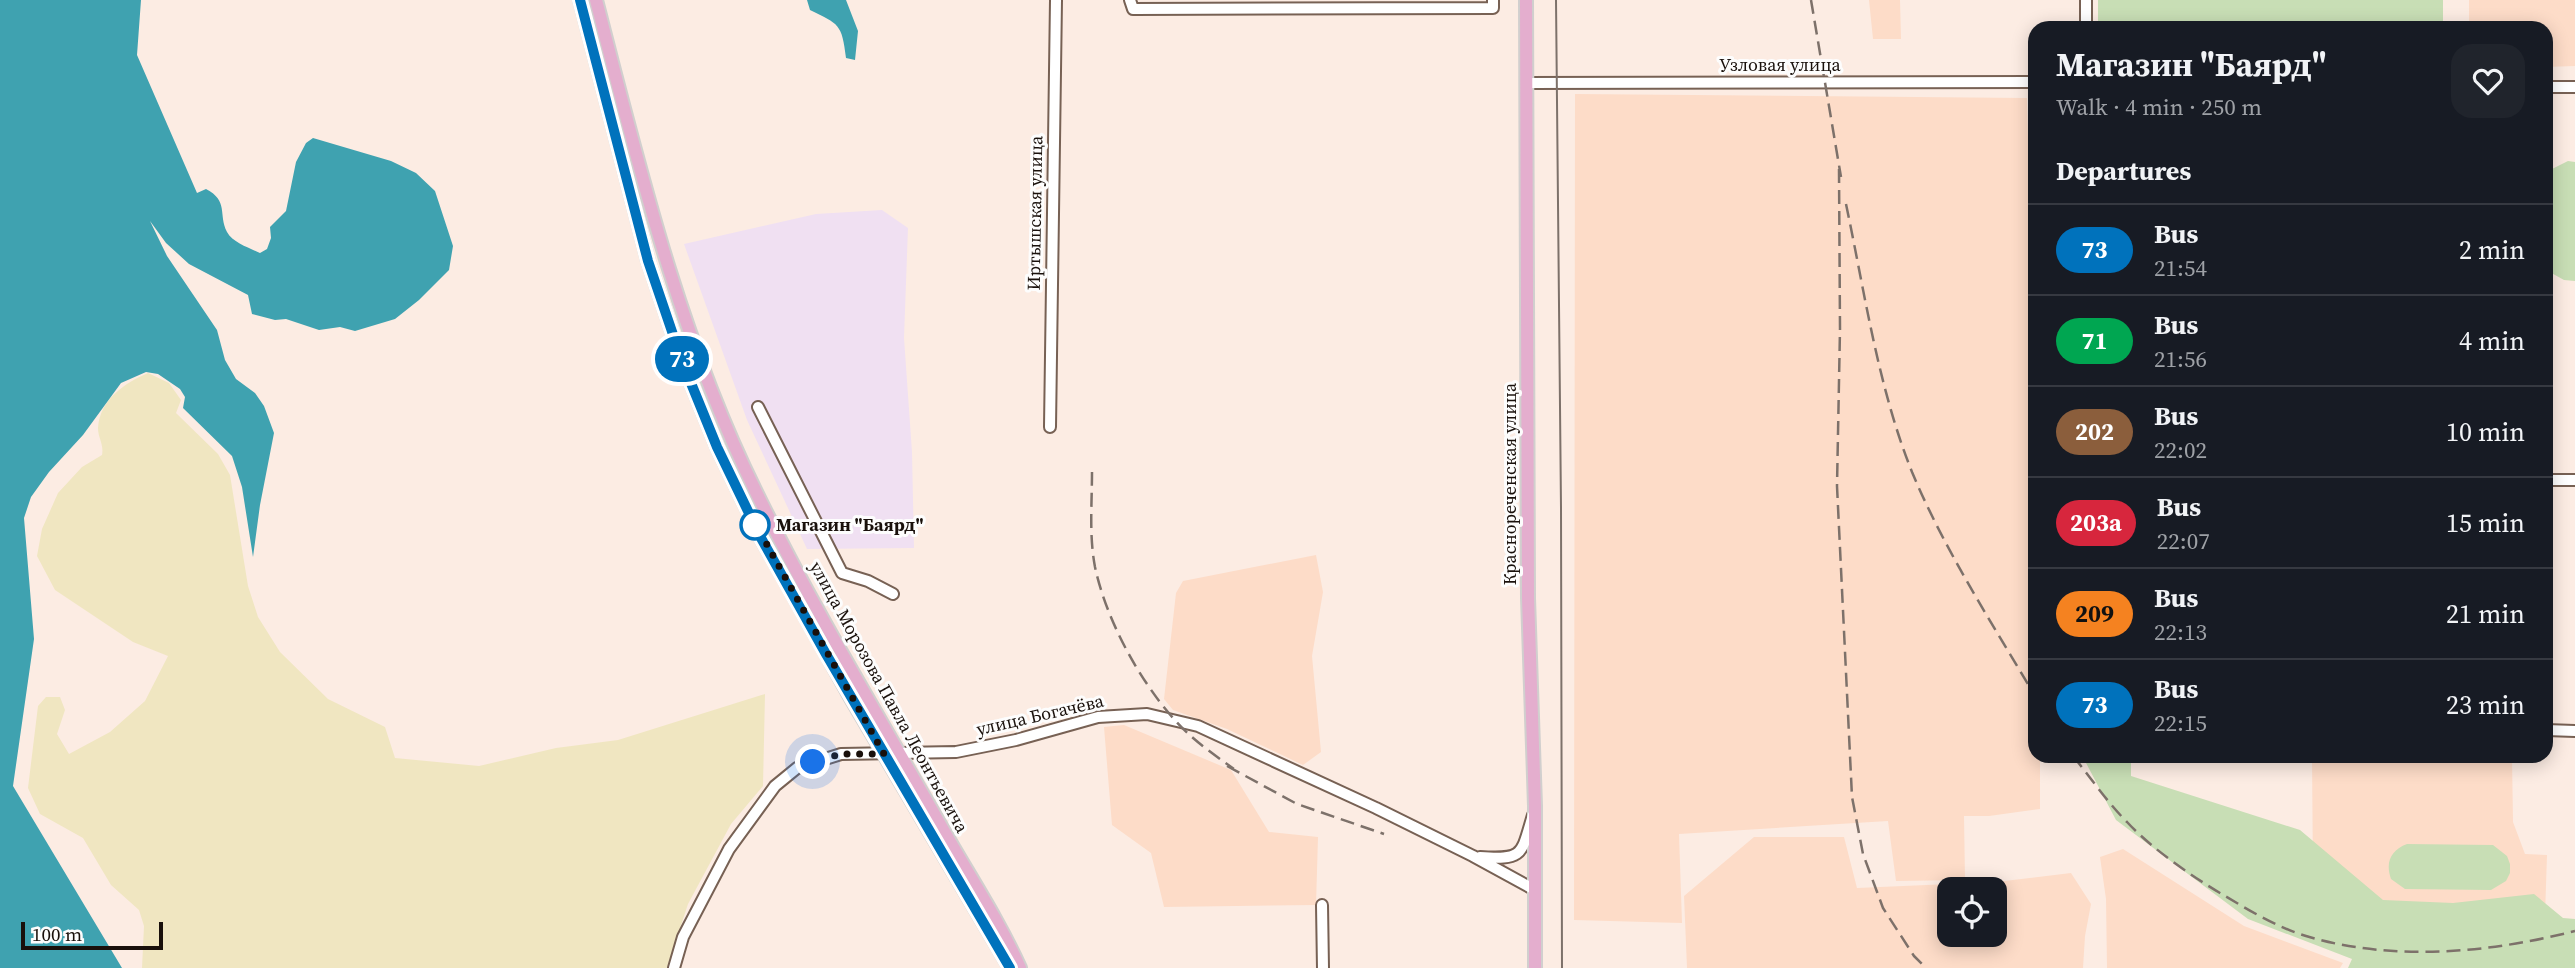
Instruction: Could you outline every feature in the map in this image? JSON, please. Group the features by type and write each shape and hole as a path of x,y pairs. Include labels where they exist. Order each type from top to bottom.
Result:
{"main road":[{"name":"улица Морозова Павла Леонтьевича","path":"580,0 648,261 717,447 761,538 1010,968"},
{"name":"улица Морозова Павла Леонтьевича","path":"596,0 660,247 717,404 770,519 1020,968"},
{"name":"Краснореченская улица","path":"1526,0 1528,598 1535,806 1535,968"}],"street":[{"name":"Иртышская улица","path":"1050,427 1056,0"},
{"path":"2085,0 2086,21"},
{"path":"1131,4 1493,4"},
{"name":"Узловая улица","path":"1525,83 2028,82"},
{"path":"2553,87 2575,87"},
{"path":"758,407 842,573 868,581 893,594"},
{"path":"2553,480 2575,480"},
{"name":"улица Богачёва","path":"674,968 683,937 729,849 775,786 797,768 832,755 956,752 1016,740 1098,717 1147,714 1198,726 1376,808 1535,890"},
{"path":"2553,730 2575,731"},
{"path":"1473,856 1507,858 1519,853 1523,848 1535,806"},
{"path":"1322,905 1323,968"}],"shaded area":[{"path":"1869,0 1900,0 1901,39 1873,39"},
{"path":"2469,0 2575,0 2575,66 2553,67 2553,21 2469,21"},
{"path":"1575,94 2027,98 2028,763 2040,763 2040,809 1989,816 1964,816 1965,877 1937,877 1937,880 1896,881 1888,821 1679,834 1682,923 1574,920"},
{"path":"882,210 908,228 904,338 912,452 914,548 807,549 747,420 684,244 816,214"},
{"path":"1316,555 1323,592 1312,656 1321,752 1303,765 1227,729 1173,710 1164,699 1176,593 1183,581"},
{"path":"1124,725 1231,770 1269,832 1318,837 1316,905 1164,907 1151,853 1112,825 1104,727"},
{"path":"2312,763 2512,763 2513,822 2525,854 2547,855 2545,916 2379,919 2313,878"},
{"path":"1754,837 1844,837 1857,888 1937,885 1937,947 2007,947 2007,881 2071,873 2091,904 2083,968 1687,968 1684,896"},
{"path":"2123,849 2244,926 2343,963 2340,968 2107,968 2106,899 2100,857"}],"green space":[{"path":"2098,0 2443,0 2443,21 2098,21"},
{"path":"2568,161 2575,162 2575,281 2564,280 2553,274 2553,168"},
{"path":"2086,763 2131,763 2131,776 2300,830 2383,900 2453,903 2534,894 2563,918 2575,919 2575,968 2348,968 2352,959 2248,919 2116,820"},
{"path":"2407,844 2493,845 2507,856 2510,873 2506,881 2491,890 2405,889 2391,879 2389,862 2393,853"}],"sand":[{"path":"148,373 169,383 181,400 176,413 218,454 230,475 248,586 258,617 280,652 328,699 385,727 395,758 479,766 556,748 618,740 765,694 763,786 731,824 688,904 667,968 142,968 144,926 139,910 111,885 83,838 40,814 28,788 38,706 46,697 60,697 65,710 57,734 69,754 110,732 145,701 168,656 133,642 55,590 37,556 42,529 58,493 82,467 102,455 98,428 103,409 115,393"}],"water":[{"path":"0,0 141,0 137,55 197,193 206,189 218,198 227,232 242,245 260,253 267,249 271,238 270,227 286,211 296,162 306,143 313,138 391,161 416,173 435,191 453,246 449,270 395,319 355,331 340,327 319,330 286,319 275,320 252,314 248,295 189,264 166,243 150,221 167,256 217,330 225,360 236,379 255,393 264,406 274,433 253,557 242,487 232,456 183,408 185,397 180,389 158,374 146,372 121,383 83,435 49,472 31,497 24,518 34,639 13,786 122,968 0,968"},
{"path":"807,0 846,0 858,31 855,60 846,58 843,38 837,26 810,10"}],"tram line":[{"path":"1556,0 1562,968"}],"railway":[{"path":"1811,0 1841,177"},
{"path":"1839,169 1837,486 1852,797 1863,854 1883,908 1914,956 1926,968"},
{"path":"1846,204 1881,374 1912,472 1954,558 2028,684"},
{"path":"1092,472 1093,555 1100,587 1115,627 1148,685 1173,718 1194,739 1234,769"},
{"path":"2078,763 2120,814 2159,851 2220,893 2262,917 2306,936 2372,949 2440,952 2508,945 2575,931"},
{"path":"1227,766 1297,804 1384,834"}],"bus line":[{"name":"73","path":"580,0 648,261 682,361 717,447 761,538 826,654 1010,968"}],"place":[{"name":"Магазин \"Баярд\"","path":"755,525"}],"route":[{"path":"755,525 752,518 884,754 832,755 813,762"}]}
